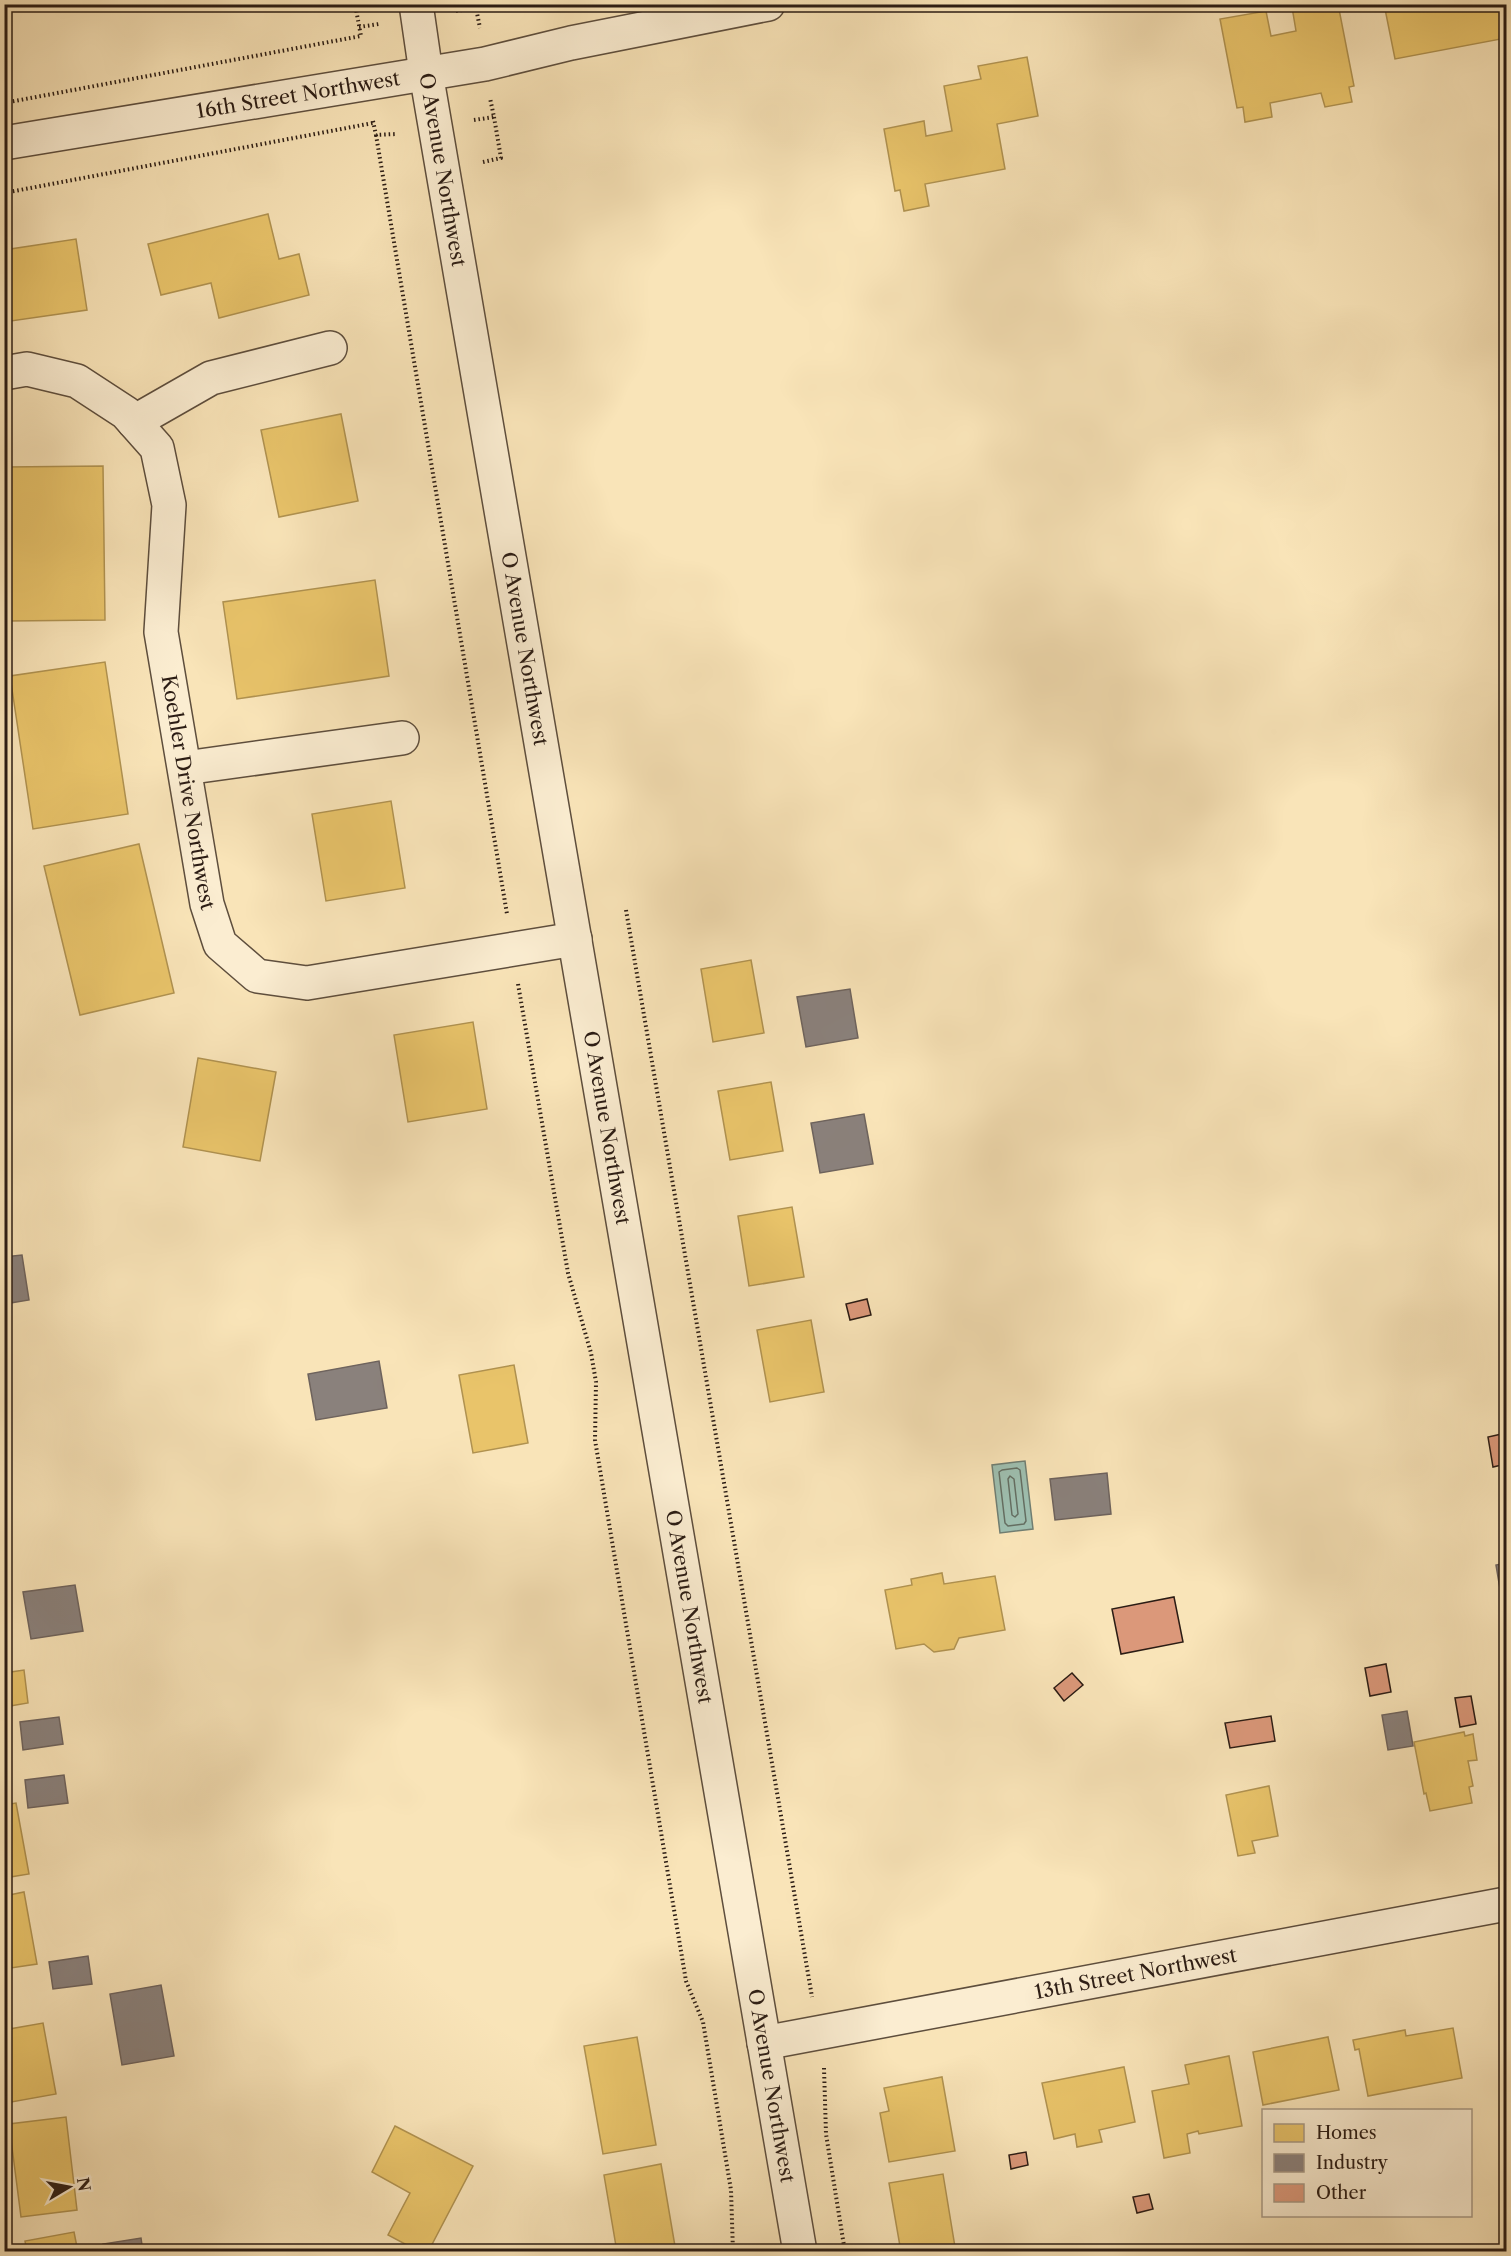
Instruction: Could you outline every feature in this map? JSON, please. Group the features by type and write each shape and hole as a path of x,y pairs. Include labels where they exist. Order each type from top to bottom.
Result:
{"street":[{"name":"O Avenue Northwest","path":"416,4 800,2252"},
{"name":"16th Street Northwest","path":"4,143 485,64 571,43 768,4"},
{"path":"134,422 211,378 330,348"},
{"name":"Koehler Drive Northwest","path":"4,373 27,369 77,381 126,412 157,448 169,506 161,632 207,904 220,944 257,976 307,983 575,939"},
{"path":"185,768 402,738"},
{"name":"13th Street Northwest","path":"764,2043 1506,1904"}],"path":[{"path":"355,4 361,44"},
{"path":"456,11 476,6 481,31"},
{"path":"359,27 379,24"},
{"path":"4,103 361,36"},
{"path":"483,162 501,158 489,91"},
{"path":"372,116 568,1273 591,1353 596,1382 595,1440 686,1981 702,2022 730,2179 732,2252"},
{"path":"474,120 494,117"},
{"path":"4,193 373,123"},
{"path":"376,135 396,134"},
{"path":"626,910 813,2007"},
{"path":"823,2059 826,2080 826,2134 845,2252"}],"water":[{"path":"1025,1461 1033,1529 1000,1533 992,1465"}],"building: Homes":[{"path":"1303,4 1338,4 1354,86 1349,87 1352,102 1325,107 1321,93 1270,103 1272,117 1245,122 1243,107 1237,108 1220,19 1266,11 1271,36 1296,31 1292,7"},
{"path":"1384,4 1506,4 1506,35 1501,36 1501,39 1395,59"},
{"path":"1027,57 1038,116 997,124 1005,169 925,184 929,206 904,211 900,190 895,191 884,129 924,121 926,136 952,131 944,86 981,79 978,66"},
{"path":"268,214 279,259 299,254 309,295 219,318 211,283 161,295 148,244"},
{"path":"76,239 87,310 4,322 4,250"},
{"path":"341,414 358,501 279,517 261,430"},
{"path":"103,466 105,620 8,621 6,467"},
{"path":"375,580 389,676 237,699 223,602"},
{"path":"105,662 128,814 33,829 10,676"},
{"path":"391,801 405,888 326,901 312,814"},
{"path":"139,844 174,993 80,1015 44,866"},
{"path":"751,960 764,1033 713,1042 701,969"},
{"path":"473,1022 487,1109 408,1122 394,1035"},
{"path":"198,1058 276,1072 260,1161 183,1147"},
{"path":"771,1082 783,1151 730,1160 718,1091"},
{"path":"792,1207 804,1277 749,1286 738,1216"},
{"path":"811,1320 824,1392 770,1402 757,1330"},
{"path":"514,1365 528,1443 473,1453 459,1375"},
{"path":"942,1573 944,1584 995,1576 1005,1630 959,1638 954,1649 934,1652 924,1644 896,1649 885,1590 912,1585 911,1579"},
{"path":"24,1670 28,1703 4,1707 4,1673"},
{"path":"1464,1732 1465,1736 1473,1734 1477,1760 1468,1761 1473,1786 1469,1787 1472,1803 1430,1811 1426,1793 1424,1794 1414,1742"},
{"path":"1269,1786 1278,1836 1252,1841 1255,1853 1238,1856 1226,1795"},
{"path":"16,1803 29,1874 4,1878 4,1805"},
{"path":"24,1892 37,1964 4,1969 4,1896"},
{"path":"43,2023 56,2094 6,2103 4,2030"},
{"path":"1453,2028 1462,2078 1368,2096 1359,2049 1355,2050 1353,2040 1405,2030 1406,2036"},
{"path":"637,2037 656,2145 603,2154 584,2046"},
{"path":"1328,2037 1339,2090 1263,2105 1253,2052"},
{"path":"1229,2056 1242,2126 1187,2134 1190,2153 1164,2158 1152,2091 1189,2084 1185,2065"},
{"path":"1124,2067 1135,2122 1099,2130 1102,2142 1077,2147 1075,2134 1054,2139 1042,2083"},
{"path":"942,2077 955,2151 889,2162 880,2113 889,2111 884,2088"},
{"path":"66,2117 77,2210 21,2217 9,2124"},
{"path":"395,2126 473,2166 428,2252 420,2252 388,2235 410,2193 372,2172"},
{"path":"661,2164 676,2252 617,2252 604,2175"},
{"path":"943,2174 955,2247 928,2252 901,2252 889,2183"},
{"path":"74,2232 78,2252 27,2252 25,2241"}],"building: Industry":[{"path":"850,989 858,1038 806,1047 797,997"},
{"path":"864,1114 873,1164 820,1173 811,1123"},
{"path":"22,1255 29,1300 4,1304 4,1257"},
{"path":"379,1361 387,1408 316,1420 308,1374"},
{"path":"1107,1473 1111,1514 1055,1520 1050,1479"},
{"path":"1506,1563 1506,1624 1496,1565"},
{"path":"75,1585 83,1631 31,1639 23,1592"},
{"path":"1407,1711 1413,1746 1388,1750 1382,1715"},
{"path":"59,1717 63,1744 23,1750 20,1722"},
{"path":"64,1775 68,1803 28,1808 25,1780"},
{"path":"88,1956 92,1984 53,1989 49,1962"},
{"path":"161,1985 174,2056 122,2065 110,1994"},
{"path":"141,2238 143,2252 105,2252 103,2244"}],"building: Other":[{"path":"867,1299 871,1315 850,1320 846,1304"},
{"path":"1506,1433 1506,1464 1493,1467 1488,1437"},
{"path":"1174,1597 1183,1642 1121,1654 1112,1609"},
{"path":"1386,1664 1391,1692 1370,1696 1365,1668"},
{"path":"1072,1673 1083,1685 1064,1701 1054,1688"},
{"path":"1471,1696 1476,1724 1460,1727 1455,1698"},
{"path":"1271,1716 1275,1741 1230,1748 1225,1723"},
{"path":"1026,2152 1028,2165 1011,2169 1009,2155"},
{"path":"1149,2194 1153,2209 1137,2213 1133,2197"}]}
